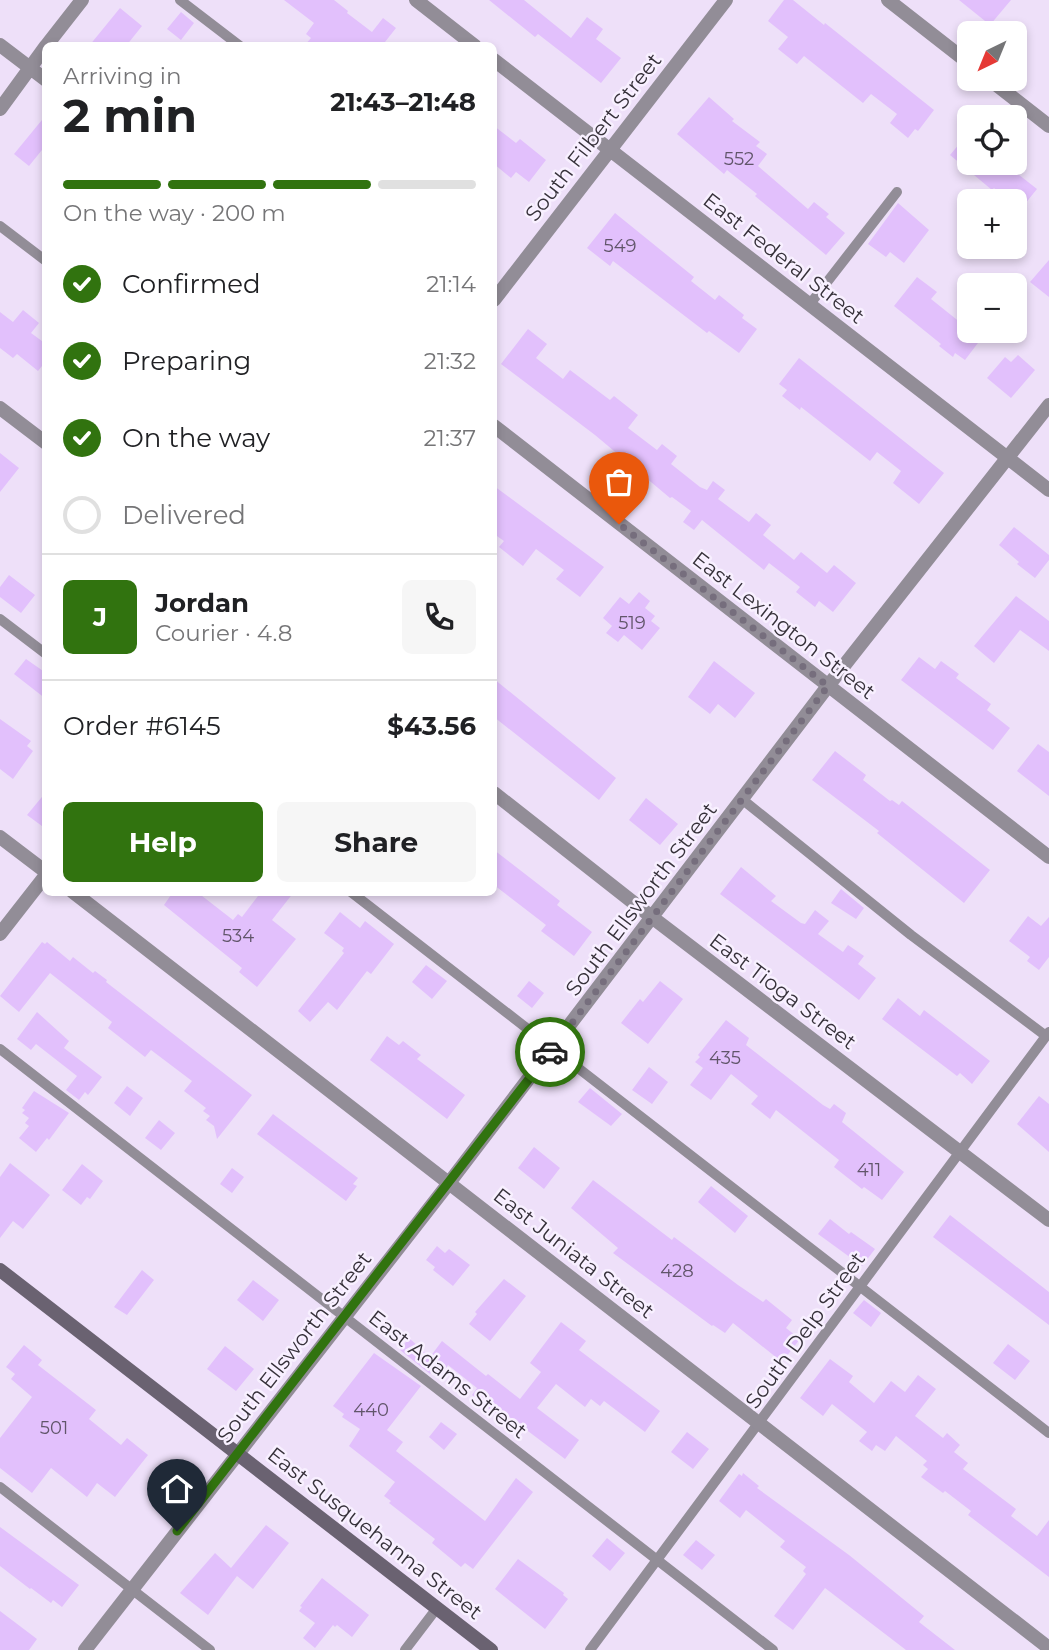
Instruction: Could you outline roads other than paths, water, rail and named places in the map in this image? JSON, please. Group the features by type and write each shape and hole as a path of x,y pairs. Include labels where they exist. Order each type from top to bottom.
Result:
{"main road":[{"name":"East Susquehanna Street","path":"0,1270 491,1650"}],"street":[{"path":"49,42 82,0"},
{"path":"416,0 470,42"},
{"name":"South Filbert Street","path":"497,296 726,0"},
{"path":"888,0 957,54"},
{"path":"0,45 42,77"},
{"path":"0,109 42,51"},
{"name":"East Federal Street","path":"497,62 1049,490"},
{"path":"1004,91 1049,126"},
{"name":"South Ellsworth Street","path":"85,1650 449,1183 828,686 1049,405"},
{"path":"0,408 42,440"},
{"name":"East Lexington Street","path":"497,428 1049,857"},
{"name":"East Tioga Street","path":"497,795 1049,1220"},
{"path":"0,836 42,871"},
{"path":"0,934 42,879"},
{"name":"East Juniata Street","path":"78,896 1049,1647"}],"lane":[{"path":"180,0 235,42"},
{"path":"810,304 897,192"},
{"path":"0,226 42,258"},
{"path":"0,619 42,651"},
{"path":"743,800 911,935 1048,1034"},
{"path":"356,896 1049,1433"},
{"name":"South Delp Street","path":"590,1650 1048,1034"},
{"name":"East Adams Street","path":"0,1049 773,1650"},
{"path":"0,1487 210,1650"},
{"path":"405,1650 437,1608"}]}
